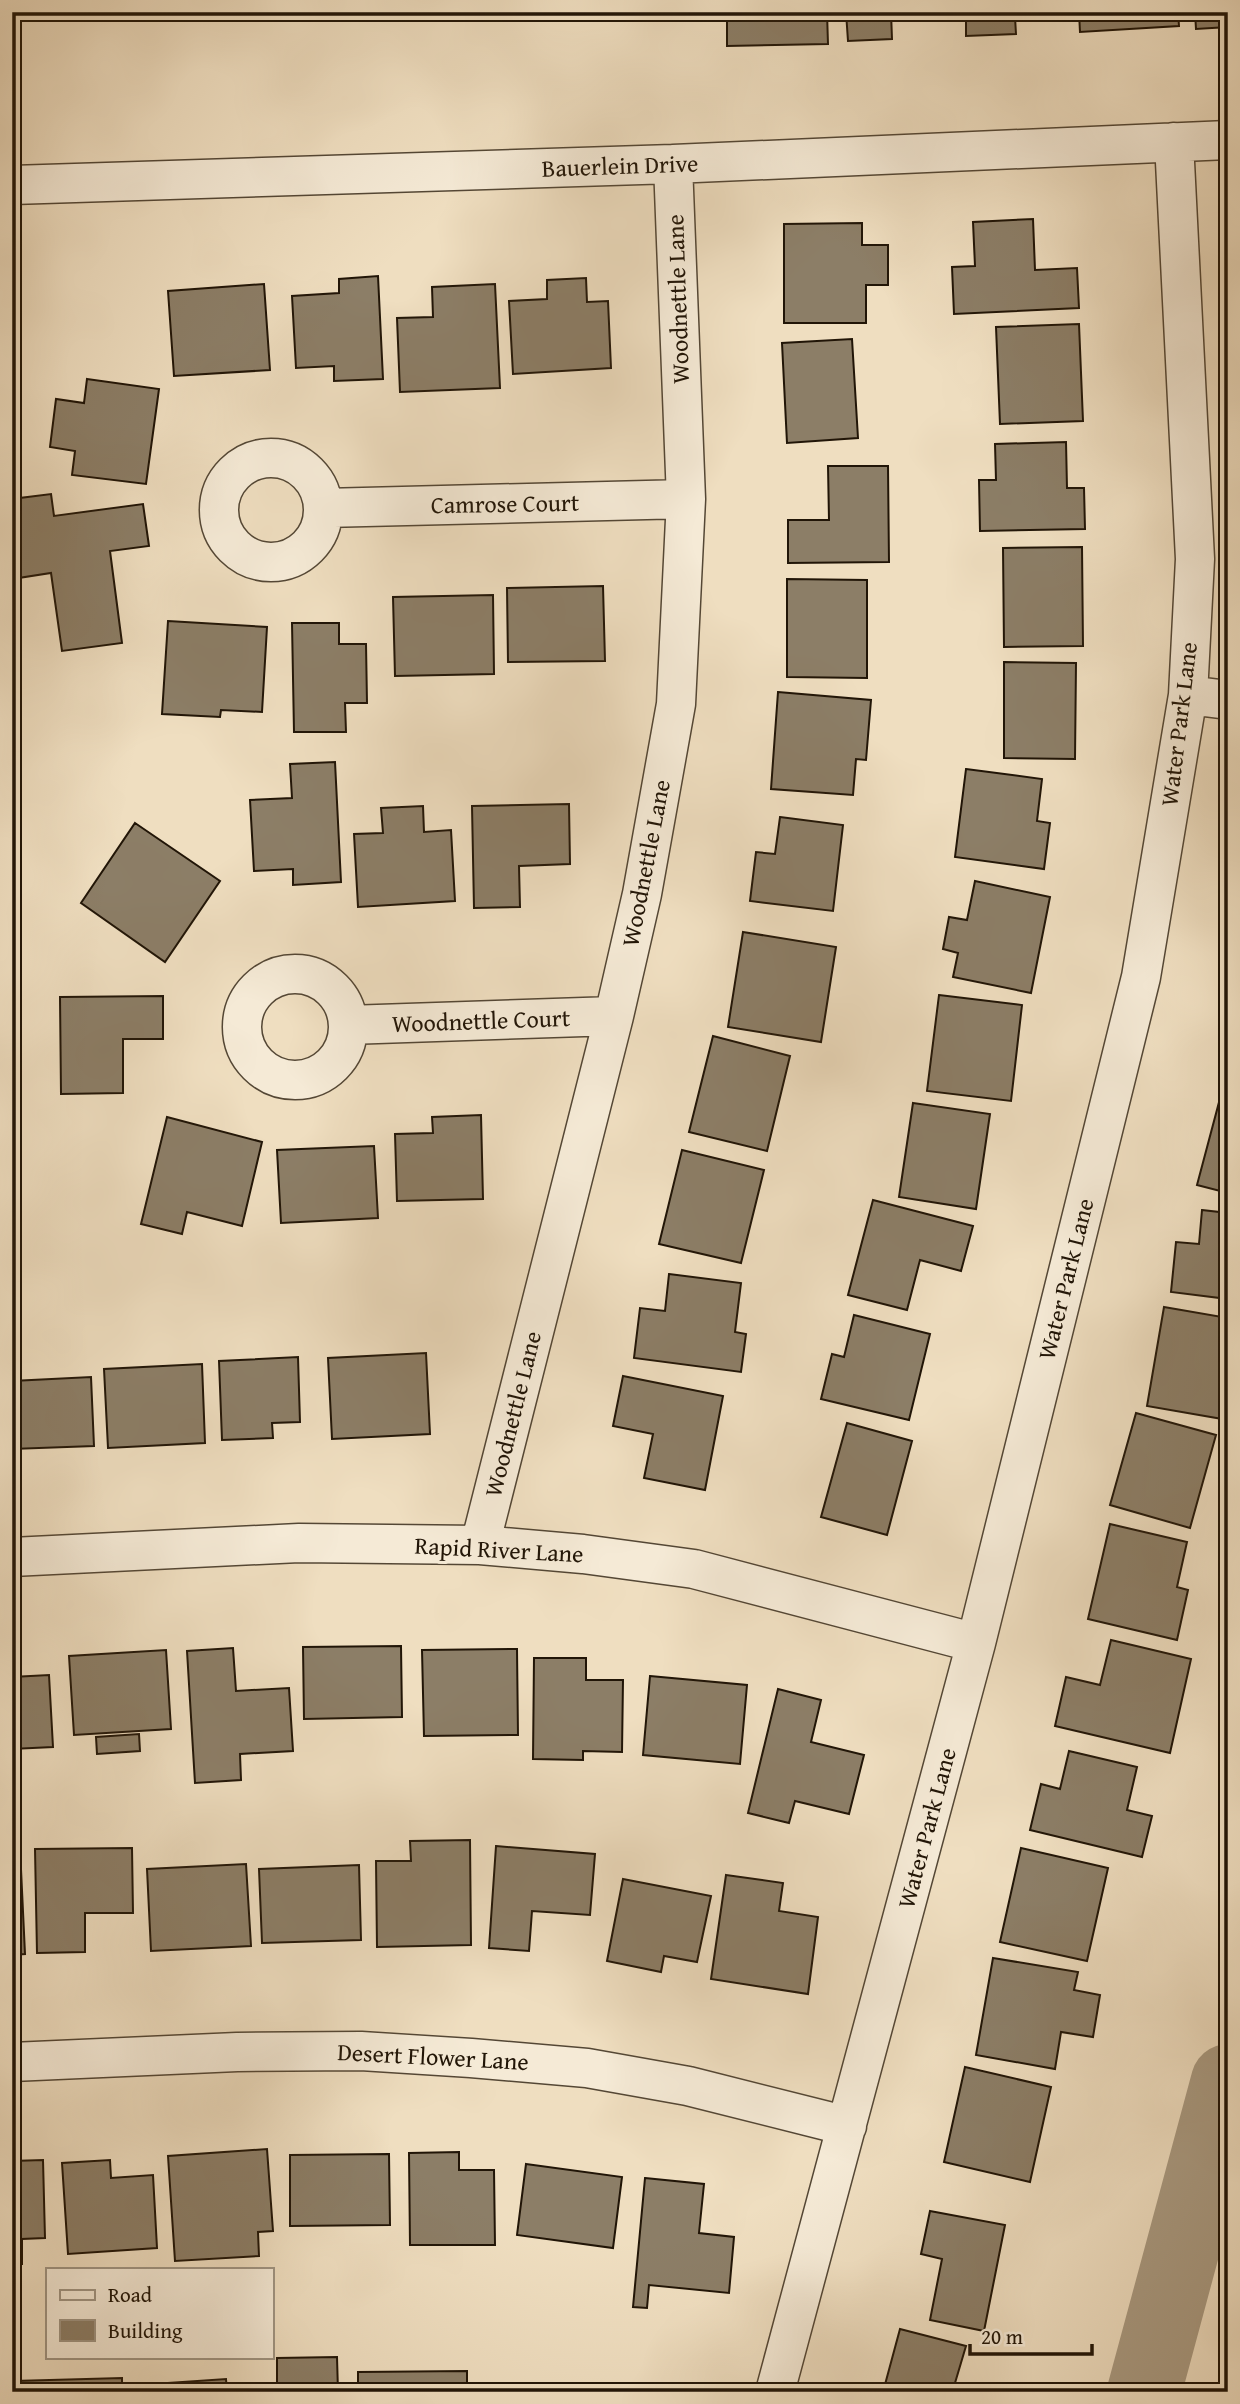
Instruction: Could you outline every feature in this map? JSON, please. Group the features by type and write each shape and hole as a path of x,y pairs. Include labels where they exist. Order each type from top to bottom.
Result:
{"street":[{"name":"Bauerlein Drive","path":"12,185 673,164 1228,140"},
{"name":"Water Park Lane","path":"775,2392 976,1643 1141,977 1188,695 1195,559 1174,142"},
{"name":"Woodnettle Lane","path":"480,1545 614,1016 642,894 676,704 686,499 673,164"},
{"name":"Camrose Court","path":"324,508 686,499"},
{"path":"1188,695 1228,700"},
{"name":"Woodnettle Court","path":"348,1026 614,1016"},
{"name":"Rapid River Lane","path":"12,1557 299,1543 480,1545 583,1554 694,1569 976,1643"},
{"name":"Desert Flower Lane","path":"12,2062 237,2052 347,2051 471,2058 599,2070 688,2086 847,2126"}],"building":[{"path":"727,12 827,12 828,44 727,46"},
{"path":"846,12 891,12 892,39 848,41"},
{"path":"966,12 1057,12 1057,17 1015,17 1016,34 966,36"},
{"path":"1079,12 1178,12 1179,26 1080,32"},
{"path":"1195,12 1228,12 1228,27 1196,29"},
{"path":"1033,219 1035,270 1077,268 1079,308 954,314 952,267 975,266 973,222"},
{"path":"862,223 862,245 888,245 888,285 866,285 866,323 784,323 784,224"},
{"path":"378,276 383,379 334,381 334,366 296,368 292,296 339,293 339,279"},
{"path":"586,278 587,302 608,301 611,368 513,374 509,301 547,299 547,280"},
{"path":"264,284 270,370 174,376 168,291"},
{"path":"495,284 500,388 400,392 397,318 433,317 432,287"},
{"path":"1079,324 1083,421 1000,424 996,327"},
{"path":"852,339 858,438 787,443 782,343"},
{"path":"87,379 159,389 146,484 72,475 75,451 50,447 56,399 84,403"},
{"path":"1066,442 1067,488 1084,488 1085,529 980,531 979,480 996,480 995,444"},
{"path":"828,466 888,466 889,562 788,563 788,520 829,520"},
{"path":"51,494 54,516 143,504 149,546 110,551 122,643 62,651 51,573 12,579 12,499"},
{"path":"1082,547 1083,646 1004,647 1003,548"},
{"path":"787,579 867,580 867,678 787,677"},
{"path":"603,586 605,661 508,662 507,588"},
{"path":"493,595 494,674 395,676 393,597"},
{"path":"168,621 267,627 262,712 221,710 220,717 162,714"},
{"path":"292,623 339,623 339,644 366,644 367,703 345,703 346,732 294,732"},
{"path":"1004,662 1076,663 1075,759 1004,758"},
{"path":"778,692 871,700 866,760 856,759 853,795 771,789"},
{"path":"335,762 341,882 293,885 293,869 254,871 250,800 292,798 290,764"},
{"path":"966,769 1042,779 1037,821 1050,823 1044,869 955,857"},
{"path":"569,804 570,864 519,866 520,907 474,908 472,806"},
{"path":"423,806 424,832 451,830 455,901 358,907 354,834 383,833 381,808"},
{"path":"780,817 843,825 833,911 750,901 756,852 775,854"},
{"path":"135,823 220,881 165,962 81,903"},
{"path":"975,881 1050,897 1031,993 953,977 958,953 943,949 949,917 967,920"},
{"path":"743,932 836,947 821,1042 728,1027"},
{"path":"939,995 1022,1005 1011,1101 927,1091"},
{"path":"163,996 163,1039 123,1039 123,1093 61,1094 60,997"},
{"path":"713,1036 790,1056 767,1151 689,1132"},
{"path":"1222,1091 1228,1092 1228,1193 1197,1185"},
{"path":"913,1103 990,1114 976,1209 899,1197"},
{"path":"481,1115 483,1199 397,1201 395,1134 433,1133 432,1117"},
{"path":"167,1117 262,1142 242,1226 187,1212 182,1234 141,1224"},
{"path":"374,1146 378,1218 281,1223 277,1150"},
{"path":"682,1150 764,1170 741,1263 659,1244"},
{"path":"873,1200 973,1226 961,1271 920,1260 907,1310 848,1295"},
{"path":"1202,1210 1228,1213 1228,1299 1171,1292 1176,1242 1199,1244"},
{"path":"669,1274 741,1283 735,1332 746,1334 741,1372 634,1358 640,1308 665,1311"},
{"path":"1164,1307 1228,1318 1228,1420 1147,1406"},
{"path":"854,1315 930,1334 909,1420 821,1399 832,1354 844,1357"},
{"path":"426,1353 430,1434 332,1439 328,1358"},
{"path":"298,1357 300,1422 272,1423 273,1438 222,1440 219,1361"},
{"path":"202,1364 205,1443 108,1448 104,1369"},
{"path":"623,1376 723,1396 705,1490 644,1478 653,1434 613,1426"},
{"path":"91,1377 94,1446 12,1449 12,1381"},
{"path":"1136,1413 1216,1435 1190,1528 1110,1505"},
{"path":"847,1423 912,1441 887,1535 821,1517"},
{"path":"1110,1524 1187,1542 1177,1587 1188,1590 1177,1640 1088,1619"},
{"path":"1111,1640 1191,1659 1170,1753 1055,1726 1066,1677 1100,1685"},
{"path":"401,1646 402,1717 304,1719 303,1647"},
{"path":"233,1648 236,1691 289,1688 293,1751 240,1754 241,1780 195,1783 187,1651"},
{"path":"517,1649 518,1735 424,1736 422,1650"},
{"path":"166,1650 171,1729 74,1735 69,1656"},
{"path":"534,1658 586,1658 586,1680 623,1680 622,1752 583,1751 583,1760 533,1759"},
{"path":"49,1675 53,1747 12,1749 12,1677"},
{"path":"650,1676 747,1685 740,1764 643,1755"},
{"path":"778,1689 821,1700 811,1742 864,1755 849,1814 795,1801 789,1823 748,1813"},
{"path":"139,1734 140,1751 97,1754 96,1737"},
{"path":"1069,1751 1137,1767 1127,1810 1152,1816 1142,1857 1030,1830 1041,1784 1060,1789"},
{"path":"470,1840 471,1945 377,1947 376,1861 411,1861 410,1841"},
{"path":"496,1846 595,1854 590,1915 532,1911 529,1951 489,1948"},
{"path":"20,1848 25,1954 12,1955 12,1849"},
{"path":"132,1848 133,1913 85,1913 85,1952 37,1953 35,1849"},
{"path":"1021,1848 1108,1868 1087,1961 1000,1942"},
{"path":"246,1864 251,1946 151,1951 147,1869"},
{"path":"359,1865 361,1940 262,1943 259,1869"},
{"path":"726,1875 783,1883 779,1911 818,1917 808,1994 711,1979"},
{"path":"623,1879 711,1896 697,1962 664,1956 661,1972 607,1961"},
{"path":"993,1958 1078,1972 1074,1990 1100,1995 1093,2037 1061,2032 1055,2069 976,2055"},
{"path":"965,2067 1051,2087 1030,2182 944,2162"},
{"path":"267,2149 273,2231 258,2232 259,2256 175,2261 168,2156"},
{"path":"459,2152 459,2170 494,2170 495,2245 410,2245 409,2153"},
{"path":"389,2154 390,2225 290,2226 290,2155"},
{"path":"43,2160 45,2238 22,2239 22,2264 12,2264 12,2161"},
{"path":"110,2160 111,2178 153,2175 157,2248 68,2254 62,2163"},
{"path":"526,2164 622,2177 613,2248 517,2235"},
{"path":"645,2178 704,2184 699,2233 734,2237 729,2293 649,2285 647,2308 633,2307"},
{"path":"930,2211 1005,2225 984,2331 930,2320 942,2259 921,2254"},
{"path":"900,2329 966,2346 955,2383 977,2388 976,2392 883,2392"},
{"path":"337,2357 338,2392 251,2392 251,2385 277,2384 277,2358"},
{"path":"467,2371 467,2392 358,2392 358,2372"},
{"path":"122,2378 122,2392 14,2392 14,2381"},
{"path":"226,2379 227,2392 139,2392 139,2385"}],"waterway":[{"path":"1144,2392 1228,2081"}]}
